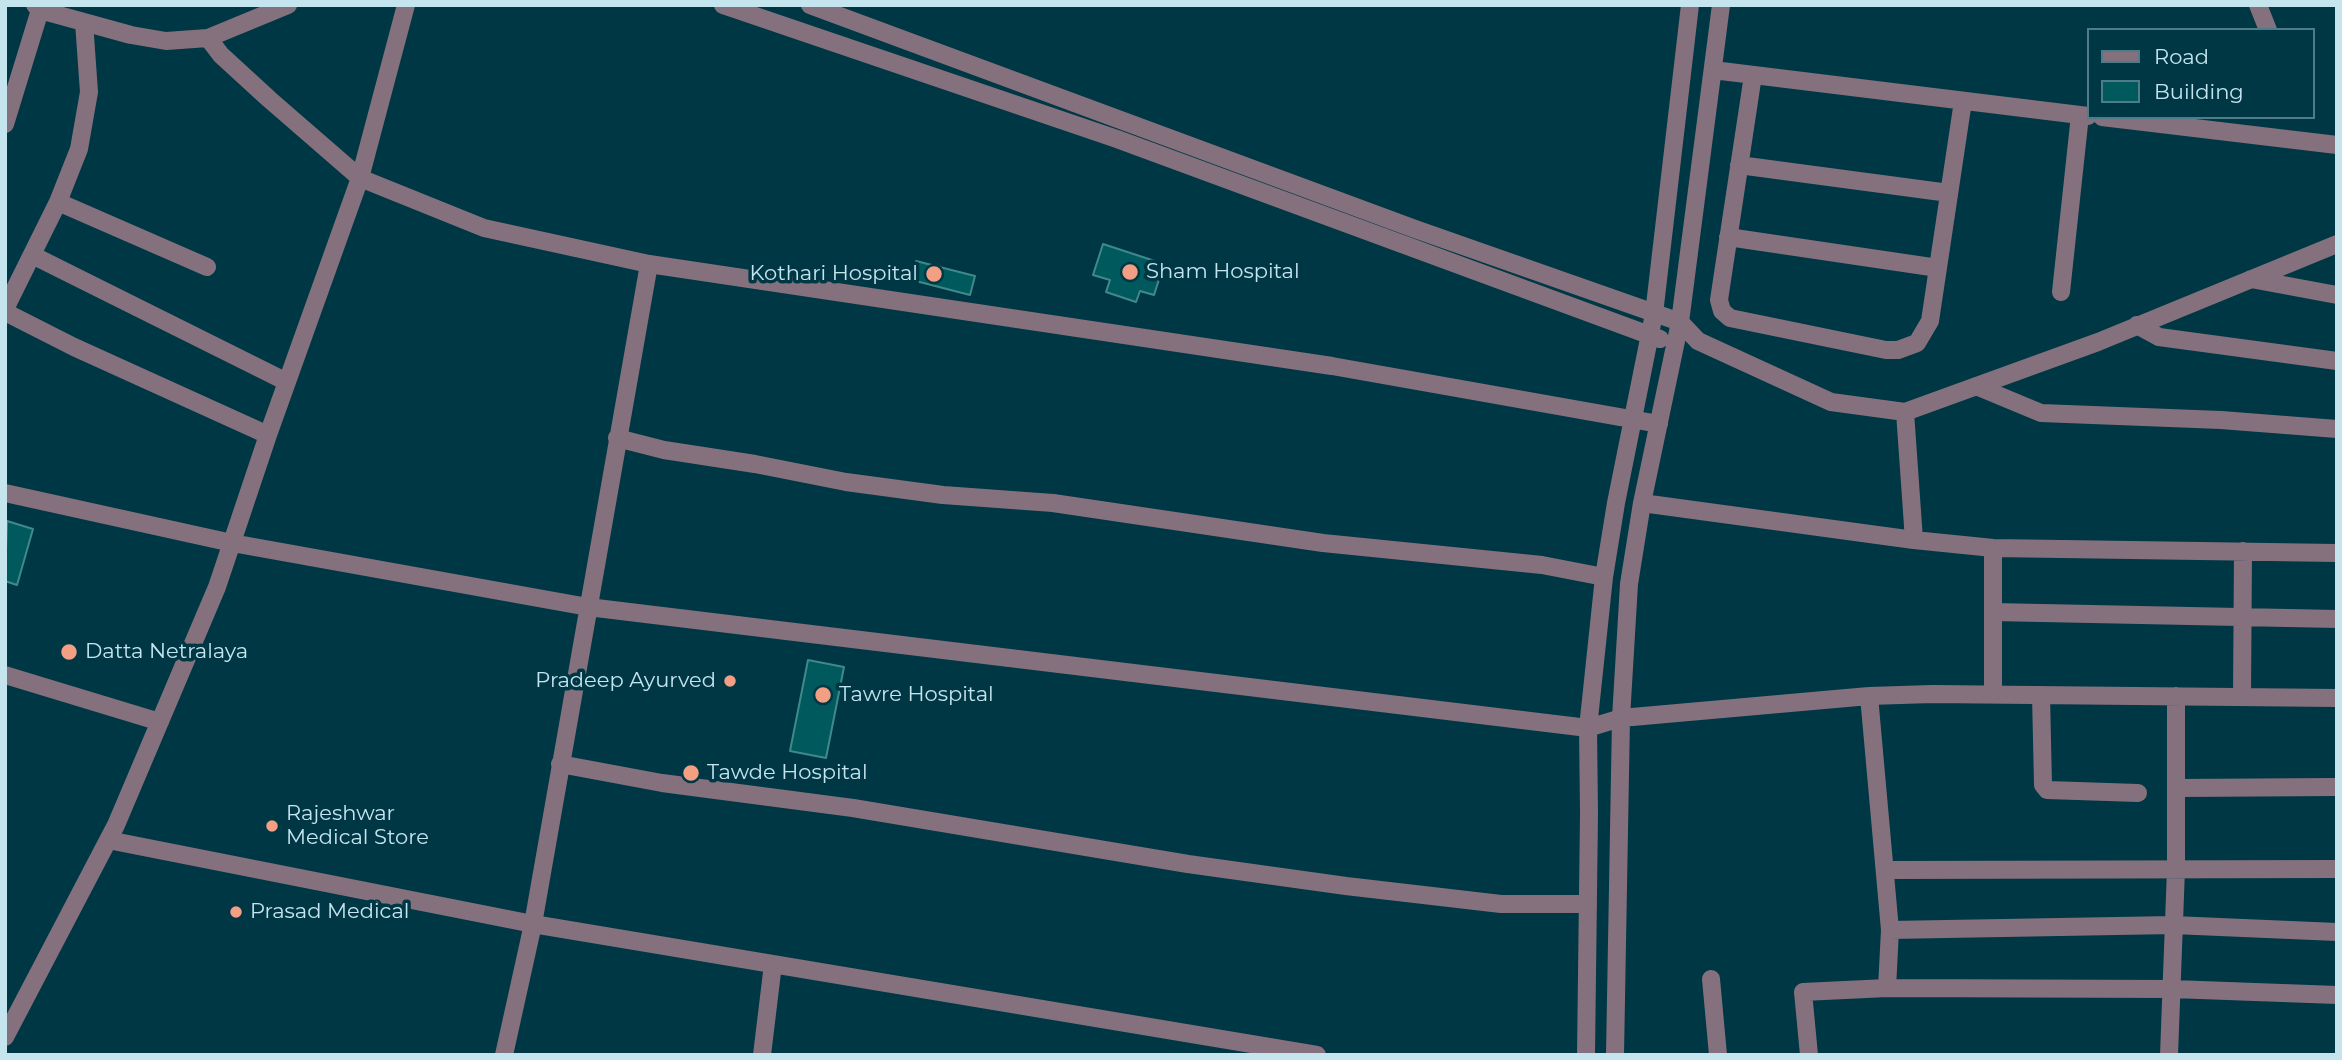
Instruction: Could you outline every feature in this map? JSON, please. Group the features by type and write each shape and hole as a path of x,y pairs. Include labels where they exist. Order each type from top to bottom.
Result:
{"street":[{"path":"5,124 38,8 84,23 166,41 208,38 288,5"},
{"path":"5,1037 108,840 217,587 360,178 406,5"},
{"path":"723,5 1095,132 1650,336 1675,344 1698,341"},
{"path":"810,5 1415,229 1680,322 1698,341 1831,402 1905,412 2137,325 2337,244"},
{"path":"1586,1055 1588,728 1604,577 1654,314 1690,5"},
{"path":"1615,1055 1621,718 1629,584 1642,503 1680,322 1721,5"},
{"path":"2258,5 2267,28"},
{"path":"84,23 89,92 79,149 58,202 5,311 74,347 268,435"},
{"path":"208,38 221,55 360,178 484,228 649,264 1332,366 1659,424"},
{"path":"1713,71 2084,115 2061,292"},
{"path":"1753,75 1719,300 1721,311 1730,318 1885,350 1898,350 1917,343 1930,321 1963,102"},
{"path":"1095,132 1103,112"},
{"path":"2119,119 2337,145"},
{"path":"2261,136 2263,119"},
{"path":"1739,165 1949,193"},
{"path":"58,202 207,267"},
{"path":"1728,237 1938,268"},
{"path":"32,255 287,382"},
{"path":"504,1055 533,924 649,264"},
{"path":"2250,279 2337,295"},
{"path":"2137,325 2159,337 2337,361"},
{"path":"1976,386 2041,412 2221,420 2337,429"},
{"path":"1905,412 1914,540"},
{"path":"617,438 664,450 929,493 1053,503 1323,543 1542,565 1604,577"},
{"path":"5,493 232,542 588,607 1588,728 1621,718 1869,696 1993,694 2337,698"},
{"path":"1642,503 1914,540 1993,548 2337,553"},
{"path":"1993,548 1993,694"},
{"path":"2242,697 2243,551"},
{"path":"1993,612 2337,619"},
{"path":"5,675 160,722"},
{"path":"2041,695 2043,785 2047,790 2138,793"},
{"path":"1869,696 1890,930 1887,988"},
{"path":"2169,1055 2176,869 2176,696"},
{"path":"561,764 662,783 853,808 1188,864 1320,882 1501,904 1588,904"},
{"path":"2177,788 2337,787"},
{"path":"108,840 533,924 1317,1055"},
{"path":"1885,870 2337,869"},
{"path":"1890,930 2173,925 2337,932"},
{"path":"762,1055 773,964"},
{"path":"1711,979 1718,1055"},
{"path":"1809,1055 1803,992 1887,988 2173,989 2337,995"}],"building":[{"path":"1103,244 1164,264 1154,295 1140,291 1136,302 1106,292 1110,280 1093,275"},
{"path":"916,261 975,276 970,295 912,280"},
{"path":"7,521 33,529 17,585 5,581"},
{"path":"808,660 844,667 826,758 790,751"}],"place":[{"name":"Sham Hospital","path":"1130,272"},
{"name":"Kothari Hospital","path":"934,274"},
{"name":"Datta Netralaya","path":"69,652"},
{"name":"Pradeep Ayurved","path":"730,681"},
{"name":"Tawre Hospital","path":"823,695"},
{"name":"Tawde Hospital","path":"691,773"},
{"name":"Rajeshwar Medical Store","path":"272,826"},
{"name":"Prasad Medical","path":"236,912"}]}
